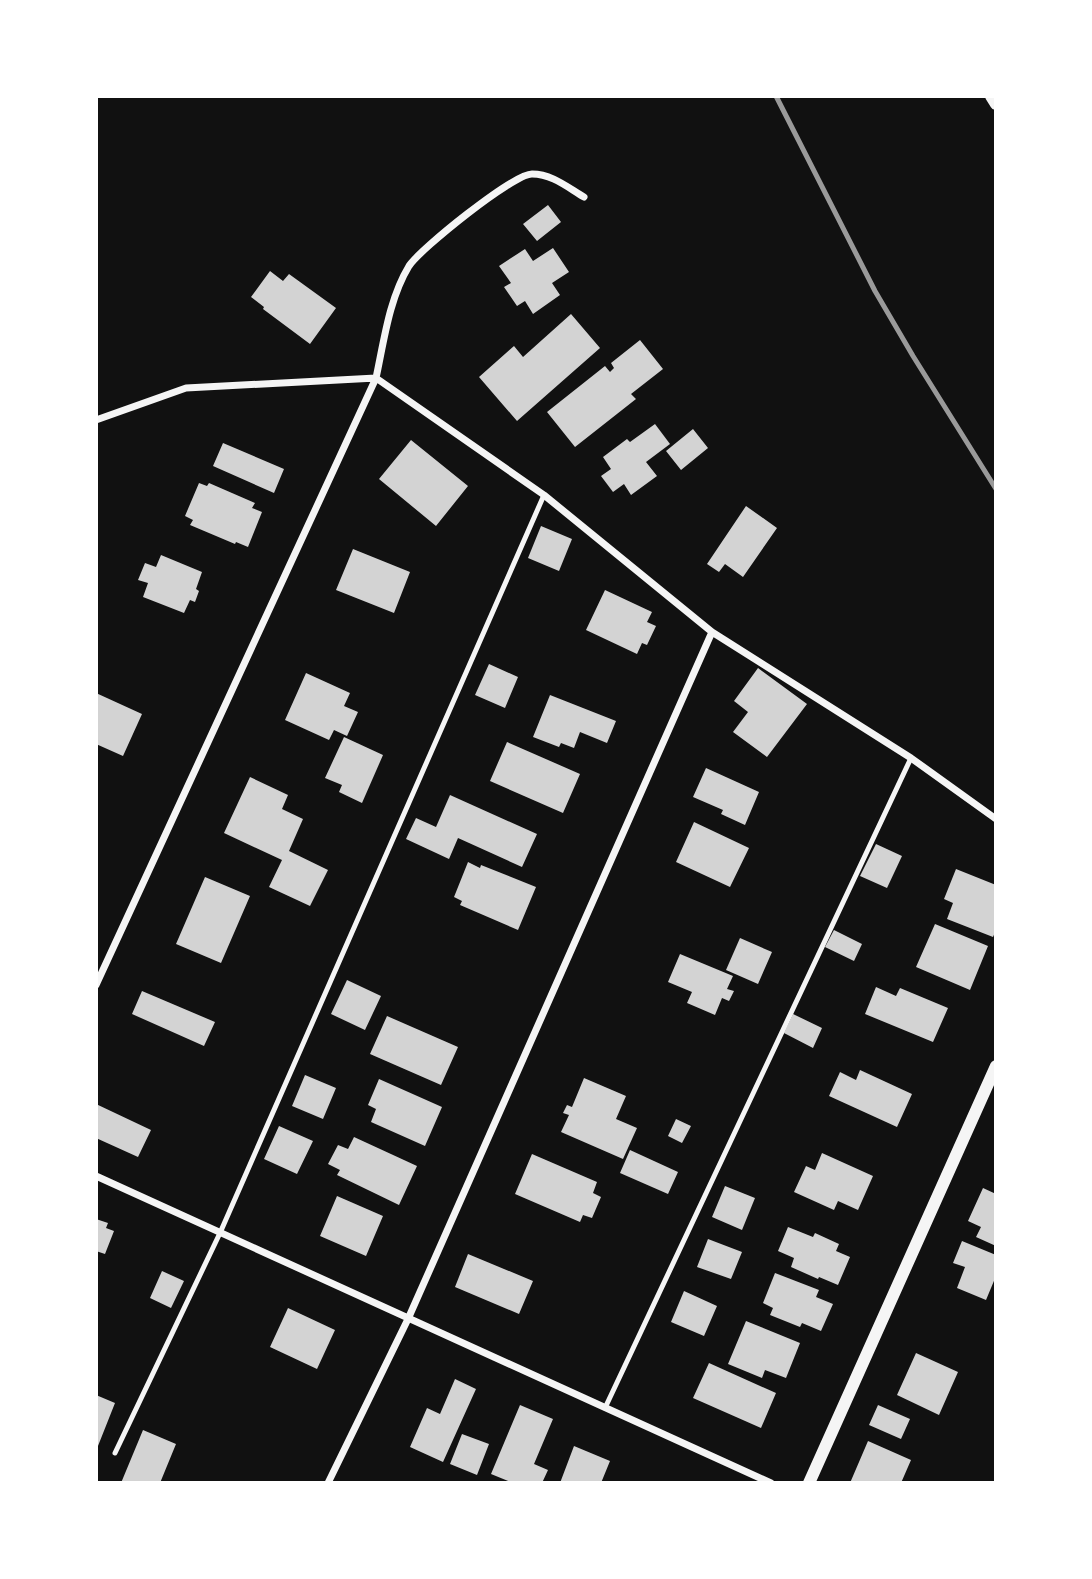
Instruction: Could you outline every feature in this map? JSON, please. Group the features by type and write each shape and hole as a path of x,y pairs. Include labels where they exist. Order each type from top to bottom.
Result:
{"street":[{"path":"992,96 996,104"},
{"path":"96,985 376,378 393,302 410,265 496,191 528,174 548,175 584,197"},
{"path":"96,420 186,388 376,378 544,495 712,632 911,758 996,819"},
{"path":"328,1483 408,1319 712,632"},
{"path":"809,1483 996,1066"},
{"path":"96,1176 771,1483"}],"lane":[{"path":"115,1453 220,1233 544,495"},
{"path":"605,1408 911,758"}],"building":[{"path":"548,205 561,222 537,241 523,224"},
{"path":"553,248 569,272 552,283 560,295 533,314 525,301 517,306 504,287 511,283 499,266 525,249 533,261"},
{"path":"270,271 283,281 289,274 336,308 310,344 251,297"},
{"path":"571,314 600,348 517,421 479,377 514,346 523,357"},
{"path":"640,340 663,369 631,394 636,399 575,447 547,412 605,366 610,372 614,368 611,363"},
{"path":"655,424 670,444 646,462 657,476 631,495 624,484 613,492 601,476 611,469 603,457 627,439 630,442"},
{"path":"693,429 708,448 681,470 666,451"},
{"path":"411,440 468,486 436,526 379,479"},
{"path":"223,443 284,469 274,493 213,466"},
{"path":"199,483 207,486 209,483 255,503 252,508 262,512 248,547 190,525 193,520 185,516"},
{"path":"746,506 777,528 743,577 725,564 719,572 707,564"},
{"path":"541,526 572,539 559,571 528,558"},
{"path":"353,549 410,572 394,613 336,590"},
{"path":"161,555 202,572 195,602 190,600 184,613 143,597 148,583 138,580 145,563 156,567"},
{"path":"605,590 652,612 647,622 656,626 647,645 642,643 637,654 586,630"},
{"path":"489,664 518,677 505,708 475,695"},
{"path":"758,668 807,704 767,757 733,732 748,712 734,701"},
{"path":"306,673 350,693 344,706 358,712 347,736 334,730 329,740 285,720"},
{"path":"96,693 142,714 123,756 96,744"},
{"path":"550,695 616,721 607,743 580,732 574,748 561,743 559,747 533,737"},
{"path":"344,737 383,755 362,803 339,792 342,785 325,778"},
{"path":"507,742 580,774 563,813 490,781"},
{"path":"706,768 759,792 745,825 721,814 723,810 693,797"},
{"path":"250,777 288,795 282,809 303,819 289,851 328,870 310,906 269,887 282,860 224,833"},
{"path":"450,795 537,834 522,867 458,838 449,859 406,839 416,818 436,827"},
{"path":"694,822 749,848 730,887 676,862"},
{"path":"876,844 902,856 887,888 860,876"},
{"path":"468,862 536,887 518,930 460,905 462,901 454,897"},
{"path":"956,869 996,885 996,930 993,937 947,919 953,903 944,899"},
{"path":"205,877 250,896 221,963 176,944"},
{"path":"935,924 988,946 970,990 916,967"},
{"path":"834,930 862,944 854,961 825,947"},
{"path":"740,938 772,952 758,984 726,970"},
{"path":"680,954 733,976 727,989 734,991 729,1001 722,998 715,1015 687,1003 692,992 668,982"},
{"path":"347,980 381,996 365,1030 331,1014"},
{"path":"876,987 896,996 900,988 948,1008 933,1042 865,1014"},
{"path":"142,991 215,1022 204,1046 132,1014"},
{"path":"793,1014 822,1028 813,1048 784,1033"},
{"path":"387,1016 458,1047 441,1085 370,1054"},
{"path":"860,1070 912,1094 897,1127 829,1096 840,1072 856,1080"},
{"path":"305,1075 336,1088 323,1119 292,1106"},
{"path":"584,1078 626,1096 616,1119 637,1128 623,1159 561,1132 569,1115 563,1113 567,1105 572,1107"},
{"path":"379,1079 442,1107 425,1146 371,1122 376,1109 368,1105"},
{"path":"96,1104 151,1130 138,1157 96,1138"},
{"path":"676,1119 691,1126 682,1143 668,1136"},
{"path":"279,1126 313,1141 297,1174 264,1159"},
{"path":"354,1137 417,1166 399,1205 337,1175 340,1170 328,1164 338,1145 348,1149"},
{"path":"630,1150 678,1172 668,1194 620,1173"},
{"path":"822,1153 873,1176 858,1210 838,1201 834,1210 794,1192 806,1166 815,1170"},
{"path":"532,1154 597,1182 593,1193 601,1197 592,1218 583,1215 580,1222 515,1194"},
{"path":"725,1186 755,1198 742,1230 712,1217"},
{"path":"983,1188 996,1194 996,1246 976,1237 981,1227 968,1221"},
{"path":"337,1196 383,1216 366,1256 320,1236"},
{"path":"96,1219 108,1223 106,1228 114,1231 105,1254 96,1251"},
{"path":"788,1227 813,1237 815,1233 839,1244 836,1251 850,1257 838,1285 791,1267 794,1258 778,1251"},
{"path":"708,1239 742,1252 731,1279 697,1267"},
{"path":"962,1241 996,1255 996,1276 986,1300 957,1288 965,1267 953,1263"},
{"path":"468,1254 533,1281 519,1314 455,1287"},
{"path":"162,1271 184,1281 171,1308 150,1298"},
{"path":"775,1273 819,1290 816,1297 833,1304 821,1331 802,1323 800,1327 770,1315 773,1308 763,1303"},
{"path":"684,1291 717,1306 704,1336 671,1322"},
{"path":"288,1308 335,1330 317,1369 270,1347"},
{"path":"746,1321 800,1343 786,1378 765,1370 762,1378 728,1364"},
{"path":"916,1353 958,1372 939,1415 897,1395"},
{"path":"709,1363 776,1393 761,1428 693,1398"},
{"path":"455,1379 476,1389 443,1462 410,1447 427,1408 440,1414"},
{"path":"96,1395 115,1403 96,1451"},
{"path":"520,1405 553,1419 534,1464 548,1470 542,1483 513,1483 491,1474"},
{"path":"878,1405 910,1419 901,1439 869,1425"},
{"path":"143,1430 176,1444 160,1483 121,1483"},
{"path":"462,1434 489,1444 477,1475 450,1464"},
{"path":"868,1441 911,1460 901,1483 850,1483"},
{"path":"574,1446 610,1461 601,1483 560,1483"}],"railway":[{"path":"776,96 875,291 996,489"}]}
